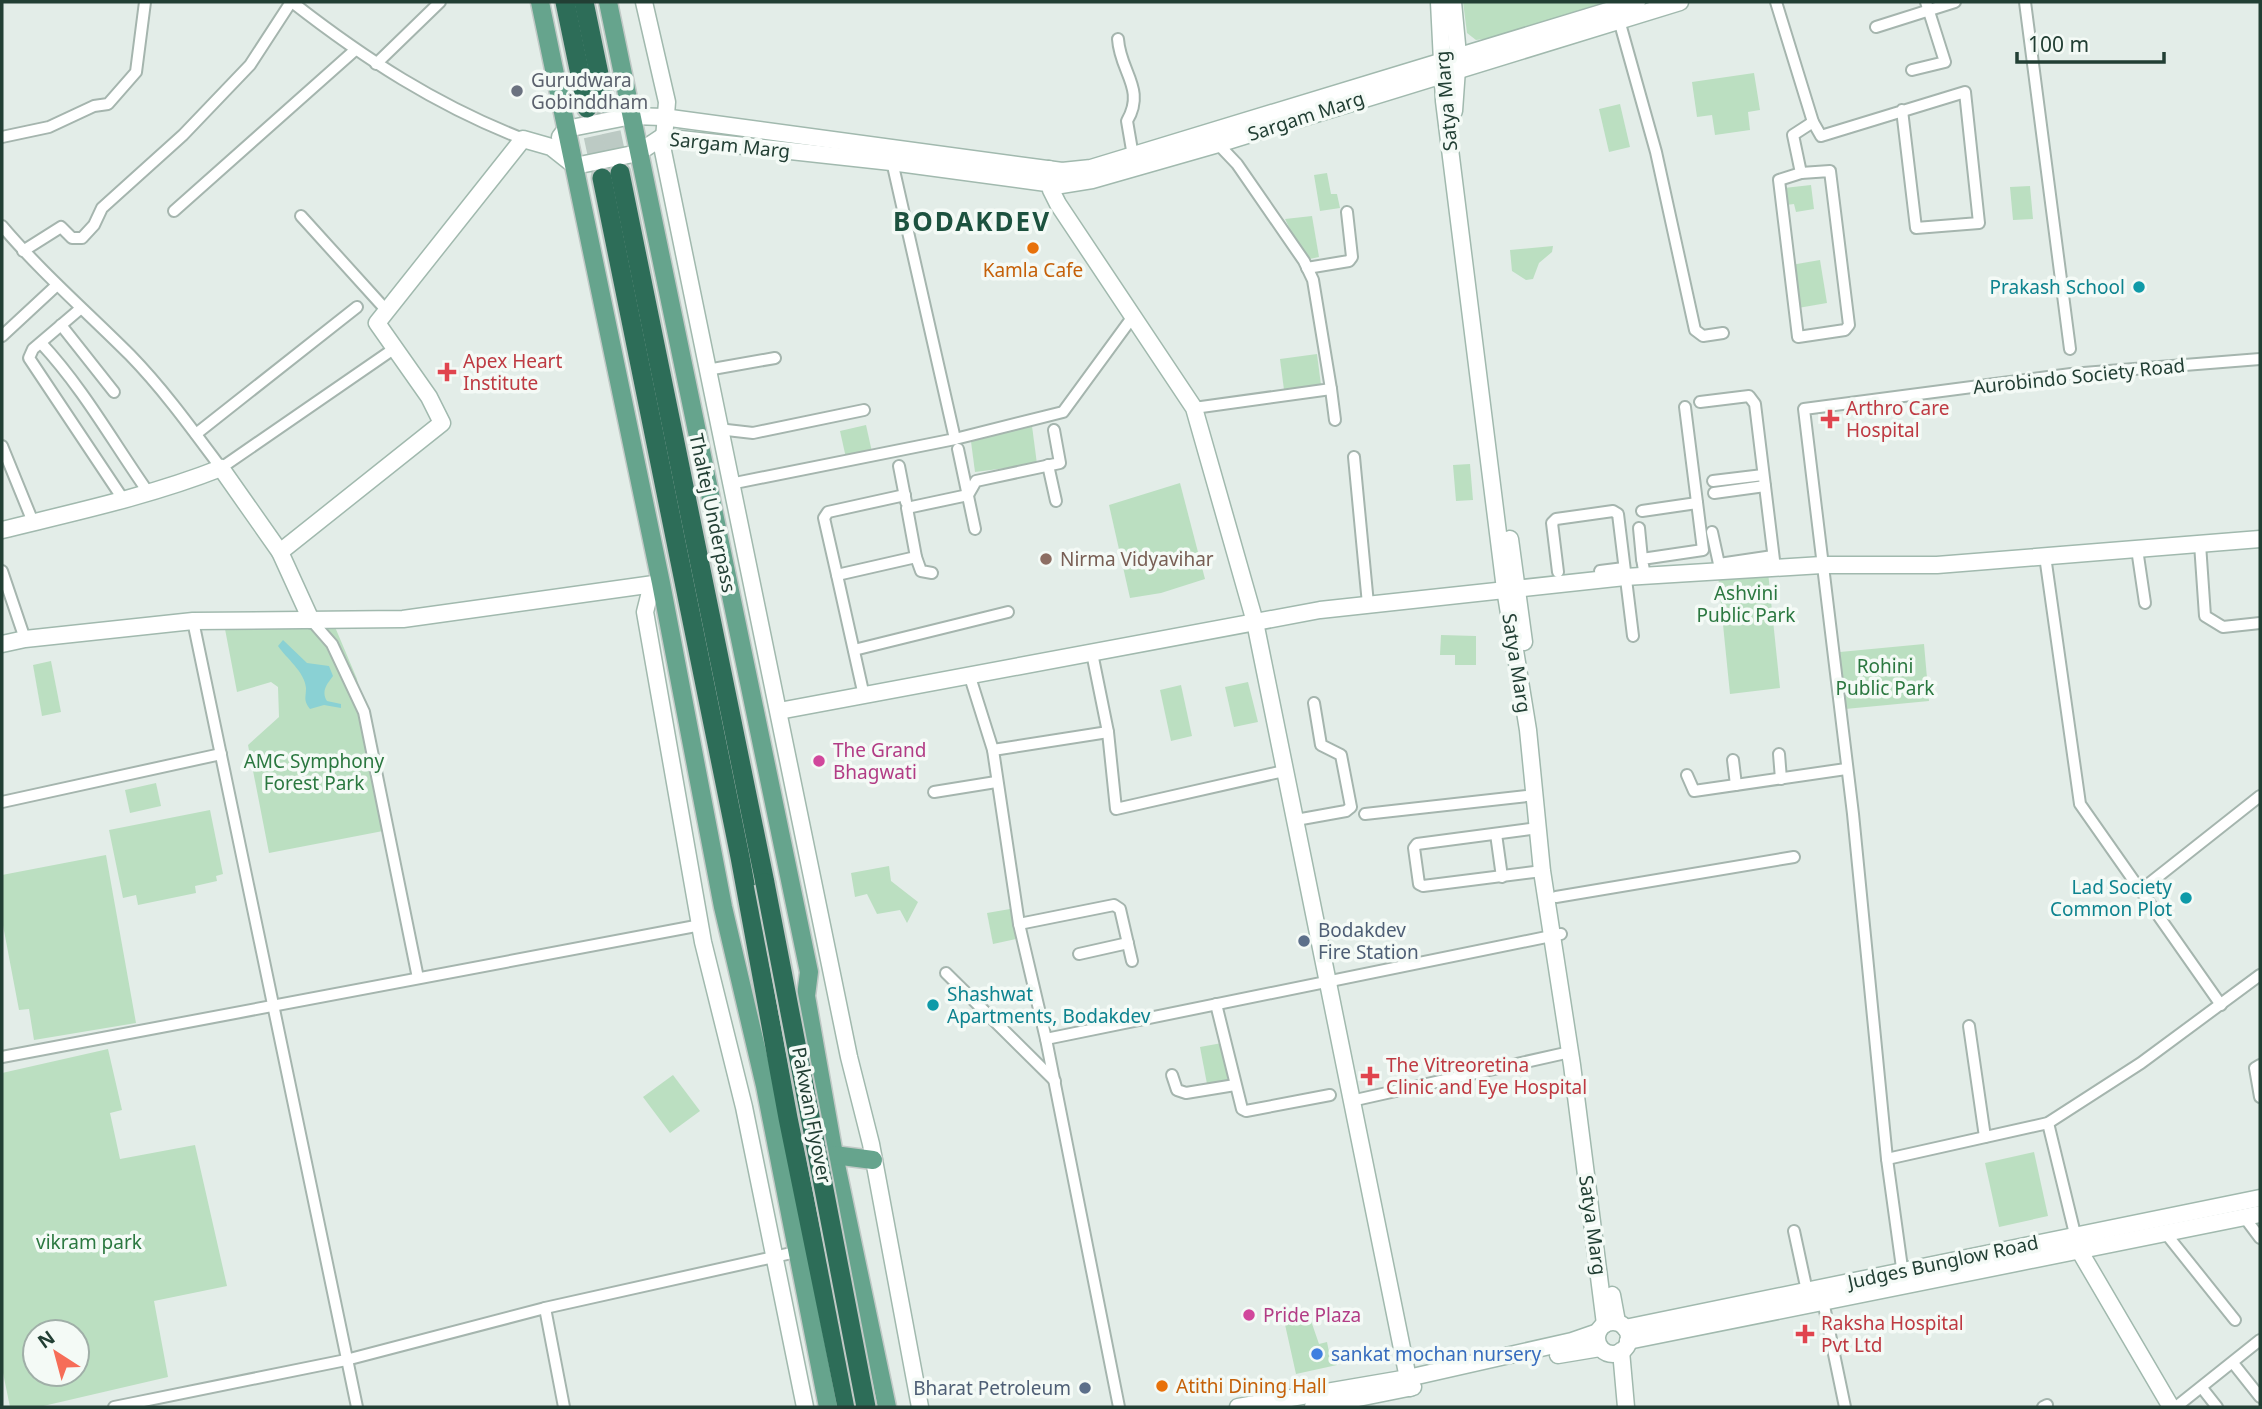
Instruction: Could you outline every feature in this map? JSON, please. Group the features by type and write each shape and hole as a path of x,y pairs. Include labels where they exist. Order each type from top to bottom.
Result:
{"highway":[{"path":"565,2 596,106 584,2"},
{"name":"Thaltej Underpass","path":"735,832 611,176 762,863"},
{"name":"Pakwan Flyover","path":"735,832 788,1118 847,1407"},
{"name":"Pakwan Flyover","path":"762,863 866,1407"}],"main road":[{"path":"540,2 607,335 661,583 723,906 765,1086 828,1407"},
{"path":"608,2 809,972 806,996"},
{"path":"735,832 726,858 739,929 740,971"},
{"path":"762,863 776,875 797,974 806,996 834,1155 886,1402 855,1407"},
{"path":"834,1155 873,1160"}],"street":[{"path":"2,137 49,127 94,106 108,104 136,72 145,2"},
{"path":"23,251 61,227 72,238 82,238 94,225 102,208 183,135 250,65 292,2 354,51 376,64 484,123 551,147 575,166"},
{"path":"376,64 440,2"},
{"path":"644,2 667,102 662,137 706,370 849,1057 873,1160 920,1407"},
{"name":"Satya Marg","path":"1439,2 1449,64 1536,795 1542,871 1557,935 1613,1337 1626,1407"},
{"name":"Satya Marg","path":"1449,64 1453,2"},
{"name":"Sargam Marg","path":"1049,176 1061,185 1092,180 1218,144 1637,2"},
{"name":"Sargam Marg","path":"566,130 632,116 663,117 892,155 1049,176 1091,168 1449,64 1680,2"},
{"path":"1776,2 1819,135 1823,136 1902,110 1965,92 1979,223 1917,230 1902,110"},
{"path":"1877,27 1927,6 1955,2"},
{"path":"2025,2 2070,349"},
{"path":"1912,70 1945,62 1927,6"},
{"path":"1619,20 1656,152 1695,330 1703,337 1723,333"},
{"path":"1118,39 1119,54 1135,96 1135,107 1127,121 1133,156"},
{"path":"174,211 354,51"},
{"path":"1801,173 1793,135 1813,122"},
{"path":"551,147 566,130"},
{"name":"Sargam Marg","path":"575,166 638,153 662,137 892,155"},
{"path":"280,552 442,423 429,397 377,323 523,139"},
{"path":"1218,144 1237,164 1307,268 1321,320 1335,420"},
{"path":"892,155 975,529"},
{"path":"1828,170 1832,173 1849,325 1845,330 1798,337 1779,180 1801,173 1828,170"},
{"path":"1049,176 1058,204 1194,408 1255,622 1409,1383"},
{"path":"1307,268 1349,261 1352,257 1347,212"},
{"path":"301,216 387,311"},
{"path":"2,226 80,309 130,355 196,433 280,552 311,620 331,644 364,712 418,978"},
{"path":"2,336 57,285"},
{"path":"196,433 357,307"},
{"path":"80,309 41,343 29,358 123,499"},
{"path":"730,484 956,444 1063,412 1133,316"},
{"path":"61,325 114,392"},
{"path":"41,343 89,401 106,433 148,492"},
{"path":"2,530 148,492 221,468 395,348"},
{"path":"706,370 775,358"},
{"name":"Aurobindo Society Road","path":"1822,565 1804,410 2071,374 2260,359"},
{"path":"1194,408 1331,389"},
{"path":"1700,402 1749,396 1755,404 1774,562"},
{"path":"779,711 1255,622 1368,604 1511,589 1624,572 1697,553 1703,550 1685,407"},
{"path":"718,429 753,433 864,410"},
{"path":"907,508 968,495 976,481 1060,463 1054,430"},
{"path":"2,446 33,522"},
{"path":"1354,457 1368,604"},
{"path":"1048,465 1056,501"},
{"path":"899,466 916,557 921,571 932,573"},
{"path":"1714,487 1764,480"},
{"path":"864,696 824,518 828,512 905,495"},
{"path":"1642,511 1696,503"},
{"path":"1558,572 1552,523 1556,519 1613,511 1618,514 1633,636"},
{"path":"1639,527 1644,568"},
{"path":"1712,532 1716,561 1733,566"},
{"path":"1644,568 1700,573 1774,562 1822,565 1937,565 2260,539"},
{"path":"2200,544 2205,616 2223,627 2260,623"},
{"path":"2137,548 2145,603"},
{"path":"1697,553 1700,573"},
{"path":"2045,556 2080,804 2221,1005"},
{"path":"837,575 916,557"},
{"path":"1822,565 1887,1159 1904,1278"},
{"path":"2,571 25,639"},
{"path":"1600,571 1624,572"},
{"path":"2,644 25,639 193,621 402,619 661,583"},
{"path":"661,583 649,596 645,612 701,925 743,1100 805,1407"},
{"name":"Satya Marg","path":"1511,589 1556,897 1557,935 1570,1052 1587,1151"},
{"path":"853,650 1008,612"},
{"path":"193,621 357,1407"},
{"path":"1092,653 1108,732 1116,809 1284,771"},
{"path":"970,677 993,750 1019,924 1055,1081 1119,1407"},
{"path":"1296,820 1346,811 1350,807 1341,755 1321,745 1314,703"},
{"path":"993,750 1108,732"},
{"path":"2,802 220,754"},
{"path":"1779,754 1781,779"},
{"path":"1733,760 1736,785"},
{"path":"1687,775 1693,791 1846,769"},
{"path":"934,792 996,782"},
{"path":"1365,814 1536,795"},
{"path":"2141,890 2260,796"},
{"path":"1538,828 1417,844 1414,848 1419,884 1423,886 1542,871"},
{"path":"1496,834 1502,877"},
{"path":"1556,897 1794,857"},
{"path":"1019,924 1114,905 1120,909 1132,961"},
{"path":"2,1057 701,925"},
{"path":"1046,1039 1557,935"},
{"path":"1079,954 1128,943"},
{"path":"946,973 1055,1081"},
{"path":"1887,1159 2048,1123 2141,1063 2260,975"},
{"path":"1216,1004 1240,1104 1247,1111 1330,1095"},
{"path":"1969,1026 1984,1137"},
{"path":"1350,1101 1570,1052"},
{"path":"2260,1065 2255,1068 2260,1097"},
{"path":"1172,1075 1177,1090 1186,1094 1235,1085"},
{"path":"2048,1123 2077,1242 2169,1406 2202,1388 2260,1340"},
{"name":"Judges Bunglow Road","path":"1238,1407 1409,1383 1807,1291 1904,1278 2077,1242 2260,1198"},
{"path":"2253,1216 2260,1238"},
{"name":"Judges Bunglow Road","path":"2077,1242 2167,1235 2253,1216"},
{"path":"1794,1231 1807,1291"},
{"path":"2167,1235 2235,1320"},
{"path":"114,1407 346,1360 545,1308 796,1252"},
{"name":"Judges Bunglow Road","path":"1613,1337 1824,1301 1904,1278"},
{"path":"1824,1301 1845,1407"},
{"path":"545,1308 564,1407"},
{"name":"Satya Marg","path":"1613,1337 1616,1407"},
{"path":"2233,1363 2260,1397"},
{"name":"Judges Bunglow Road","path":"1313,1407 1356,1403 1409,1383"},
{"path":"2202,1388 2217,1407"}],"green space":[{"path":"1463,2 1605,2 1491,38 1476,40 1467,33"},
{"path":"1754,73 1760,110 1748,112 1750,130 1715,135 1712,115 1697,117 1692,82"},
{"path":"1620,104 1630,147 1609,152 1599,109"},
{"path":"1327,173 1331,194 1337,194 1340,208 1320,211 1314,175"},
{"path":"1811,185 1814,209 1796,212 1794,204 1786,205 1784,188"},
{"path":"2030,186 2033,219 2013,220 2010,187"},
{"path":"1312,216 1319,257 1305,260 1285,219"},
{"path":"1553,246 1552,252 1539,263 1533,279 1526,280 1512,271 1510,250"},
{"path":"1820,260 1827,303 1798,308 1791,265"},
{"path":"1317,354 1321,385 1284,390 1280,359"},
{"path":"866,425 872,452 846,458 840,431"},
{"path":"1032,426 1037,464 975,472 970,434"},
{"path":"1470,464 1473,500 1456,501 1453,465"},
{"path":"1180,483 1205,579 1161,593 1130,598 1109,505"},
{"name":"Ashvini Public Park","path":"1768,572 1780,688 1730,694 1718,575"},
{"name":"AMC Symphony Forest Park","path":"335,627 357,679 383,831 269,853 248,745 279,717 278,687 271,682 237,692 225,629"},
{"path":"1441,635 1476,636 1476,665 1455,665 1455,655 1440,655"},
{"name":"Rohini Public Park","path":"1924,644 1929,701 1845,709 1840,652"},
{"path":"51,661 61,712 42,716 33,665"},
{"path":"1248,682 1258,722 1234,727 1225,687"},
{"path":"1181,685 1192,736 1171,741 1160,690"},
{"path":"156,783 161,806 130,813 125,790"},
{"path":"210,810 223,874 216,876 217,881 195,886 196,893 138,905 136,895 123,898 109,830"},
{"path":"106,855 136,1023 34,1040 29,1009 19,1010 2,920 2,875"},
{"path":"889,866 891,881 918,902 907,923 900,910 877,914 867,894 855,897 851,873"},
{"path":"1010,909 1016,939 993,944 987,913"},
{"path":"1222,1043 1228,1080 1207,1084 1200,1047"},
{"name":"vikram park","path":"108,1049 122,1110 110,1113 120,1159 195,1145 227,1286 154,1301 168,1377 39,1407 10,1407 2,1368 2,1073"},
{"path":"673,1075 700,1111 670,1133 643,1097"},
{"path":"2034,1152 2048,1216 1999,1227 1985,1163"},
{"path":"1309,1315 1319,1344 1327,1342 1329,1352 1334,1351 1337,1365 1296,1374 1284,1320"}],"water":[{"path":"283,640 307,663 329,666 333,676 326,688 325,697 327,701 341,704 341,708 324,705 310,709 302,676 278,646"}],"tunnel":[{"path":"605,104 620,173"},
{"path":"587,108 602,177"}],"place":[{"name":"Gurudwara Gobinddham","path":"517,91"},
{"name":"Kamla Cafe","path":"1033,248"},
{"name":"Prakash School","path":"2139,287"},
{"name":"Apex Heart Institute","path":"447,372"},
{"name":"Arthro Care Hospital","path":"1830,419"},
{"name":"Nirma Vidyavihar","path":"1046,559"},
{"name":"The Grand Bhagwati","path":"819,761"},
{"name":"Lad Society Common Plot","path":"2186,898"},
{"name":"Bodakdev Fire Station","path":"1304,941"},
{"name":"Shashwat Apartments, Bodakdev","path":"933,1005"},
{"name":"The Vitreoretina Clinic and Eye Hospital","path":"1370,1076"},
{"name":"Pride Plaza","path":"1249,1315"},
{"name":"Raksha Hospital Pvt Ltd","path":"1805,1334"},
{"name":"sankat mochan nursery","path":"1317,1354"},
{"name":"Atithi Dining Hall","path":"1162,1386"},
{"name":"Bharat Petroleum","path":"1085,1388"}],"district":[{"name":"BODAKDEV","path":"972,222"}]}
